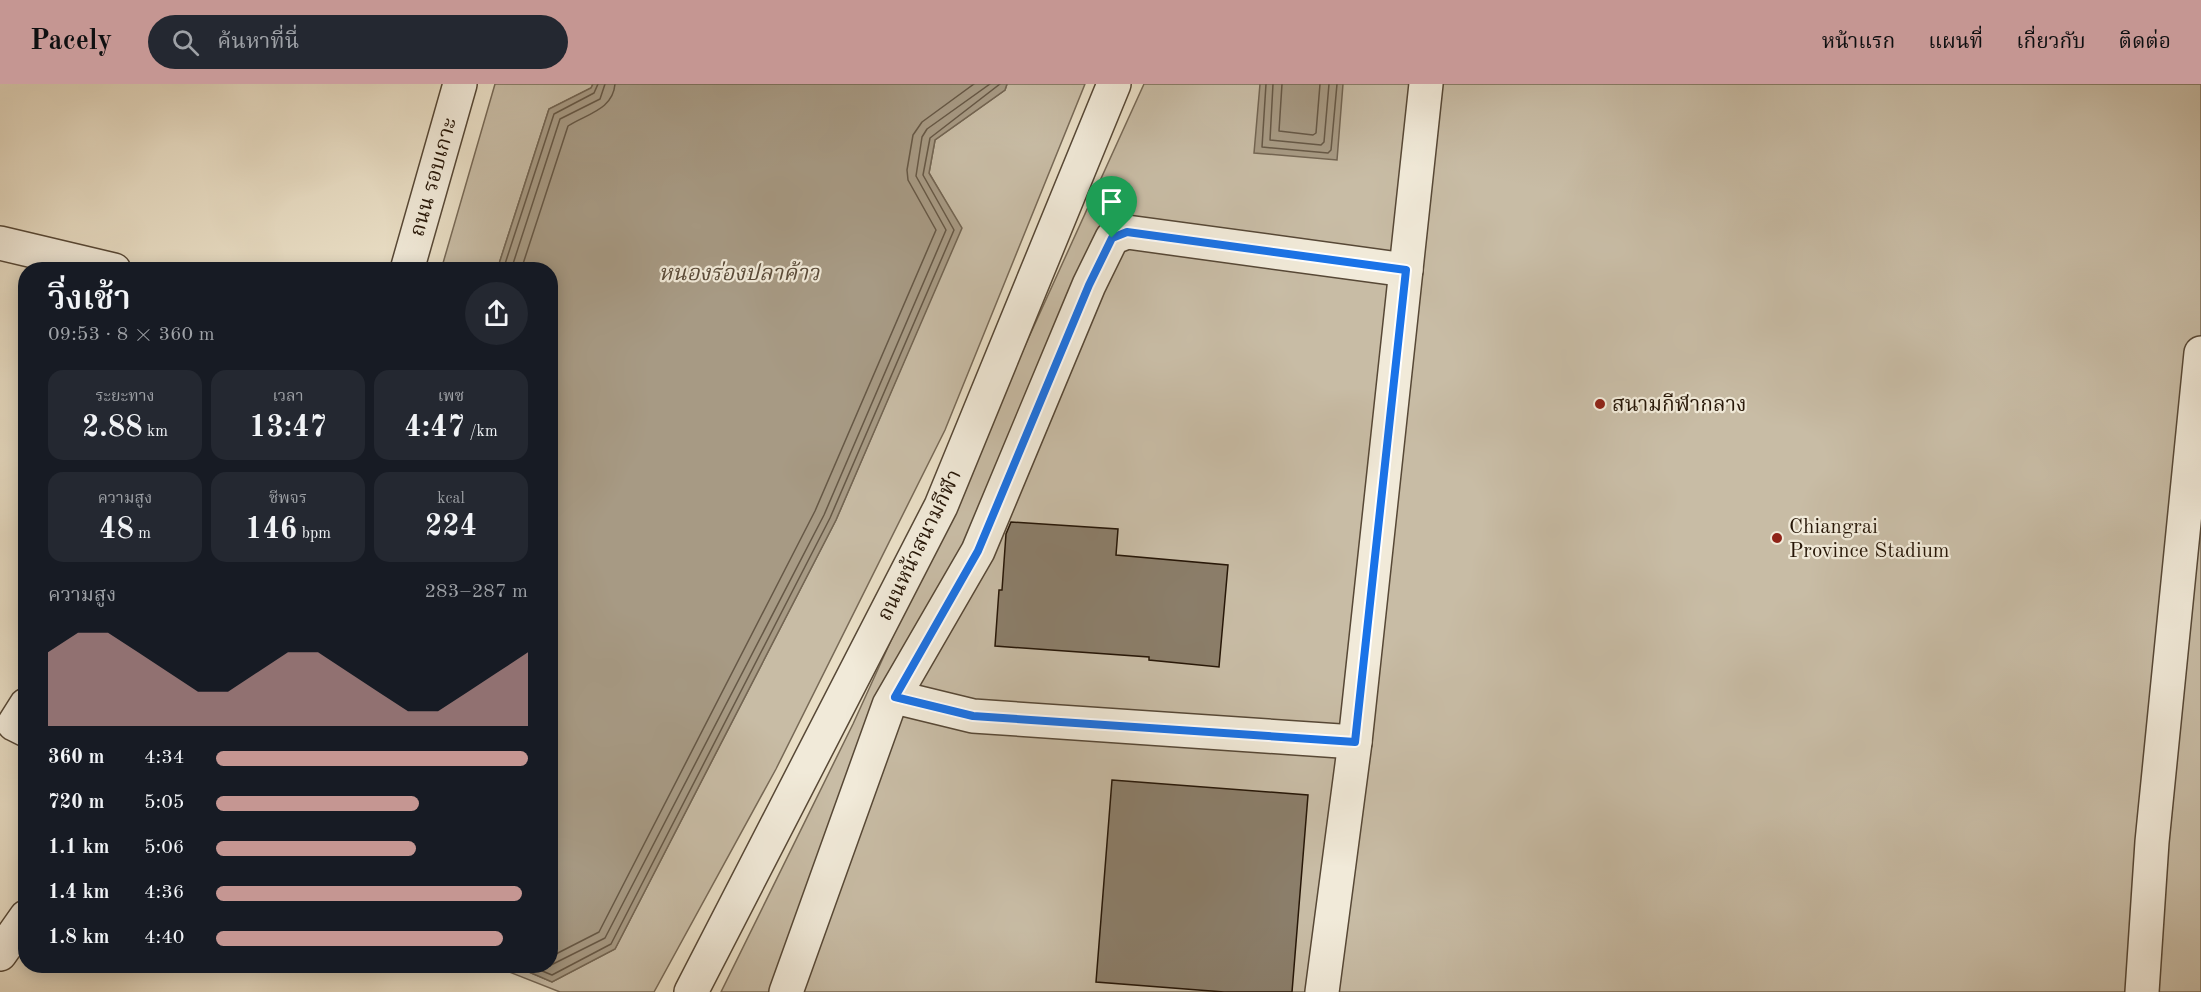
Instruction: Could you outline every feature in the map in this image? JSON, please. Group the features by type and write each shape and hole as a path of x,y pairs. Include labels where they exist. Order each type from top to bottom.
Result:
{"street":[{"name":"ถนน รอบเกาะ","path":"408,262 460,84"},
{"name":"ถนนหน้าสนามกีฬา","path":"691,992 941,506 1114,84"},
{"path":"1322,992 1355,742 1426,84"},
{"path":"786,992 889,705 978,551 1089,285 1112,238 1127,232 1406,270"},
{"path":"0,243 80,262"},
{"path":"2142,992 2152,842 2201,353"},
{"path":"895,697 973,716 1355,742"},
{"path":"0,954 18,928"}],"shaded area":[{"path":"495,84 593,84 591,88 549,109 500,262 443,262"},
{"path":"1007,84 1085,84 945,430 776,769 654,992 560,992 512,973 531,973 552,982 615,949 836,520 961,228 929,173 935,140 1005,90"},
{"name":"สนามกีฬากลาง","path":"1144,84 2201,84 2201,992 721,992 853,724"}],"water":[{"name":"หนองร่องปลาค้าว","path":"593,84 1007,84 1005,90 935,140 929,173 962,228 836,520 615,949 552,982 531,973 558,973 558,262 500,262 549,109 591,88"},
{"path":"1260,84 1343,84 1337,160 1254,153"}],"building":[{"path":"1011,522 1118,529 1116,555 1228,565 1219,667 1149,660 1149,657 995,646 1006,534"},
{"path":"1112,780 1308,795 1292,992 1224,992 1096,982"}],"place":[{"name":"สนามกีฬากลาง","path":"1600,404"},
{"name":"Chiangrai Province Stadium","path":"1777,538"}],"route":[{"path":"1127,232 1406,270 1355,742 973,716 895,697 978,551 1089,285 1112,238 1127,232"}]}
